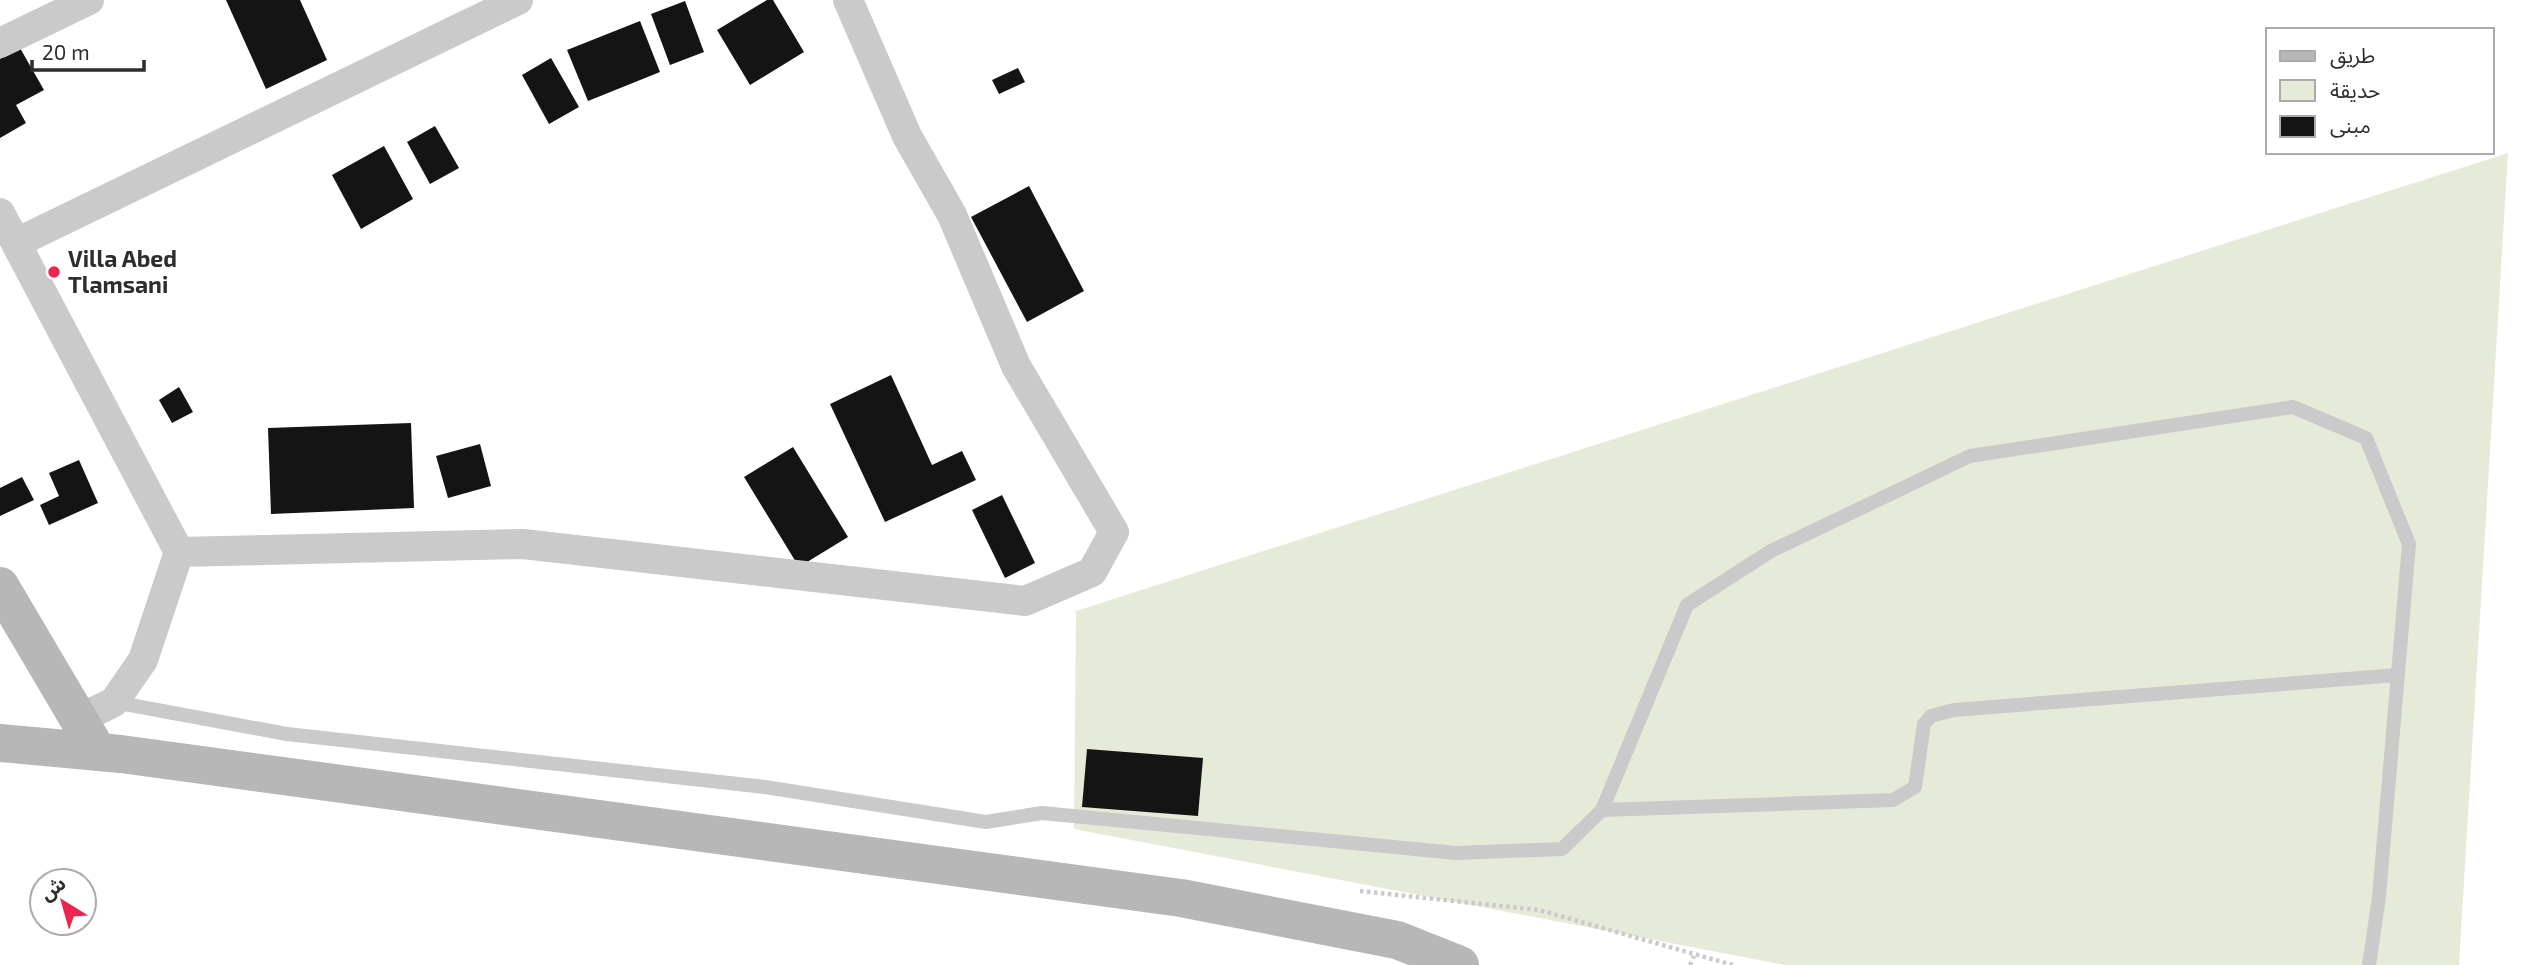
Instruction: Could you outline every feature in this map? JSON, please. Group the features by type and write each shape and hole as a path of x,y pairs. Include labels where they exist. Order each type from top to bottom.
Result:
{"main road":[{"path":"0,586 98,751"},
{"path":"0,743 98,751 1181,898 1397,940 1460,965"}],"street":[{"path":"0,43 89,0"},
{"path":"16,243 519,0"},
{"path":"179,552 523,544 1024,601 1092,572 1114,532 1016,366 952,215 907,136 848,0"},
{"path":"0,213 179,552 143,660 114,702 77,716"}],"lane":[{"path":"114,702 287,734 765,787 986,822 1042,813 1456,853 1562,849 1602,810 1687,605 1771,551 1970,456 2293,407 2366,438 2409,544 2379,897 2369,965"},
{"path":"1602,810 1892,800 1915,787 1924,724 1931,716 1954,710 2398,675"}],"path":[{"path":"1690,965 1694,956"}],"green space":[{"path":"2508,153 2459,965 1785,965 1074,829 1076,611"}],"building":[{"path":"226,0 300,0 327,60 266,89"},
{"path":"767,0 773,0 804,52 750,85 717,30"},
{"path":"685,1 704,52 670,65 651,14"},
{"path":"640,21 660,72 588,101 567,50"},
{"path":"20,48 44,90 16,105 26,123 0,138 0,59"},
{"path":"551,58 579,107 549,124 522,75"},
{"path":"1018,68 1025,82 999,94 992,80"},
{"path":"435,126 459,168 430,184 407,142"},
{"path":"384,146 413,199 361,229 332,175"},
{"path":"1029,186 1084,291 1027,322 971,217"},
{"path":"891,375 932,465 962,451 976,480 885,522 830,404"},
{"path":"179,387 193,412 172,423 159,400"},
{"path":"411,423 414,508 271,514 268,428"},
{"path":"480,444 491,486 448,498 436,456"},
{"path":"793,447 848,537 799,567 744,477"},
{"path":"79,460 98,503 49,525 40,505 59,496 49,473"},
{"path":"22,477 34,500 0,516 0,488"},
{"path":"1002,495 1035,563 1005,578 972,510"},
{"path":"1087,749 1203,758 1198,816 1082,807"}],"place":[{"name":"Villa Abed Tlamsani","path":"54,272"}]}
